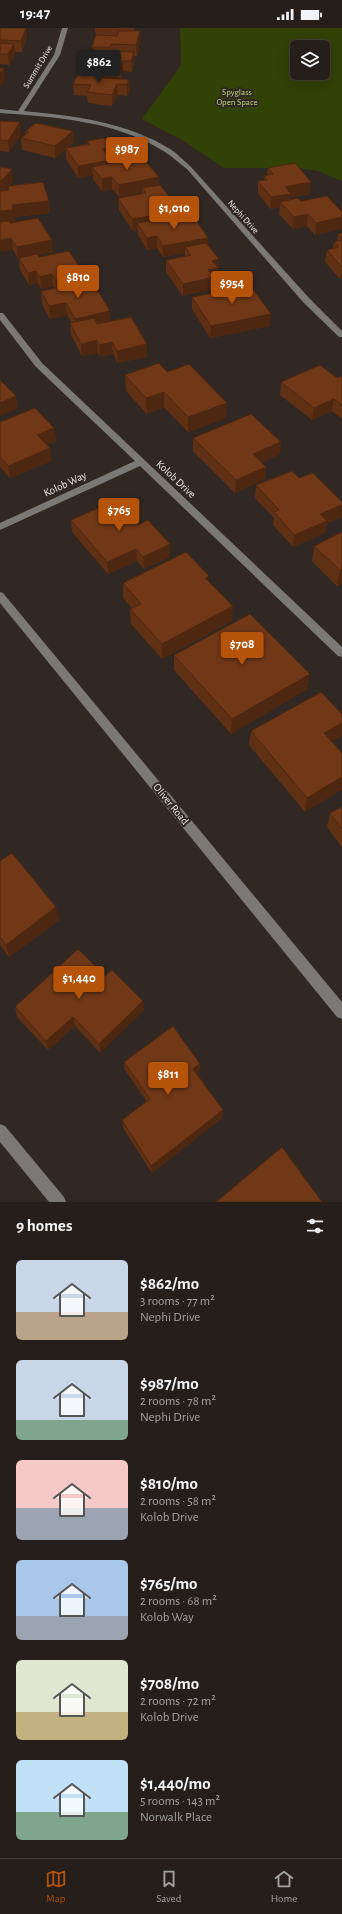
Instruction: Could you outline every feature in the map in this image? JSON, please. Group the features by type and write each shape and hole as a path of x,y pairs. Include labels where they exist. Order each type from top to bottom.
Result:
{"street":[{"name":"Summit Drive","path":"20,112 57,55 65,28"},
{"name":"Nephi Drive","path":"0,111 84,120 128,132 167,150 188,168 306,300 342,335"},
{"name":"Kolob Drive","path":"0,315 39,366 342,653"},
{"name":"Kolob Way","path":"0,527 141,462"},
{"name":"Oliver Road","path":"0,596 342,1012"},
{"path":"0,1131 59,1202"}],"green space":[{"name":"Spyglass Open Space","path":"180,28 342,28 342,181 318,171 299,168 224,168 187,143 142,119 181,65"}],"building":[{"path":"0,28 26,28 21,41 0,40"},
{"path":"119,31 140,31 136,45 111,44 110,47 92,47 96,35 117,36"},
{"path":"0,43 14,44 8,54 0,54"},
{"path":"88,50 134,52 131,61 122,61 121,67 82,66"},
{"path":"0,68 4,68 0,74"},
{"path":"79,73 96,75 95,77 129,80 127,85 117,84 112,95 87,92 91,85 73,84"},
{"path":"0,121 20,122 8,141 0,140"},
{"path":"36,123 73,131 55,146 21,138 29,132 25,132"},
{"path":"104,138 112,148 103,149 111,160 78,166 66,148 90,144 87,141"},
{"path":"142,157 159,177 119,185 112,177 102,179 92,167"},
{"path":"295,163 311,182 285,187 291,194 271,197 258,181 267,180 264,176 273,174 268,168"},
{"path":"0,167 12,169 0,182"},
{"path":"43,182 49,201 12,205 13,210 0,211 0,191 9,190 8,186"},
{"path":"160,185 171,199 153,202 161,214 132,219 118,198 146,193 142,188"},
{"path":"327,196 342,212 342,217 316,223 308,214 294,217 280,202 298,198 301,201"},
{"path":"192,214 208,238 163,246 157,236 147,238 137,223"},
{"path":"38,218 52,240 17,247 11,238 0,240 0,222 9,221 10,223"},
{"path":"342,240 342,267 327,250 339,247 334,242"},
{"path":"206,243 219,259 212,261 218,268 208,270 214,277 183,284 166,260 191,255 185,247"},
{"path":"69,251 84,274 56,280 52,274 40,277 36,271 28,273 19,258 37,254 39,257"},
{"path":"92,281 110,311 75,319 66,303 49,306 41,291"},
{"path":"247,281 271,314 211,326 192,297 230,290 226,285"},
{"path":"131,317 147,344 117,351 112,342 99,345 97,340 81,344 70,323 94,318 97,324"},
{"path":"159,363 167,372 189,364 227,403 188,417 164,392 146,398 125,375"},
{"path":"320,365 337,378 342,376 342,405 334,399 314,408 281,382"},
{"path":"0,380 16,396 0,403"},
{"path":"35,408 54,428 37,435 50,448 8,466 0,457 0,422"},
{"path":"251,414 281,442 253,454 266,467 236,480 193,438"},
{"path":"292,471 299,478 313,473 342,502 342,505 320,514 327,521 294,535 274,512 279,510 256,485"},
{"path":"116,500 138,525 148,520 170,544 143,557 136,549 107,562 71,520"},
{"path":"342,532 342,569 340,570 314,546"},
{"path":"186,552 209,576 205,578 233,606 162,644 130,609 141,604 123,583"},
{"path":"250,614 310,674 232,719 174,655"},
{"path":"321,692 342,714 342,723 324,733 342,753 342,777 307,798 251,731"},
{"path":"342,807 342,829 330,813"},
{"path":"12,853 56,907 6,945 0,937 0,861"},
{"path":"78,949 105,976 112,970 143,1001 99,1044 73,1017 46,1041 15,1007"},
{"path":"173,1026 200,1064 193,1069 223,1110 151,1166 122,1120 150,1099 124,1062"},
{"path":"282,1147 322,1202 216,1202"}]}
